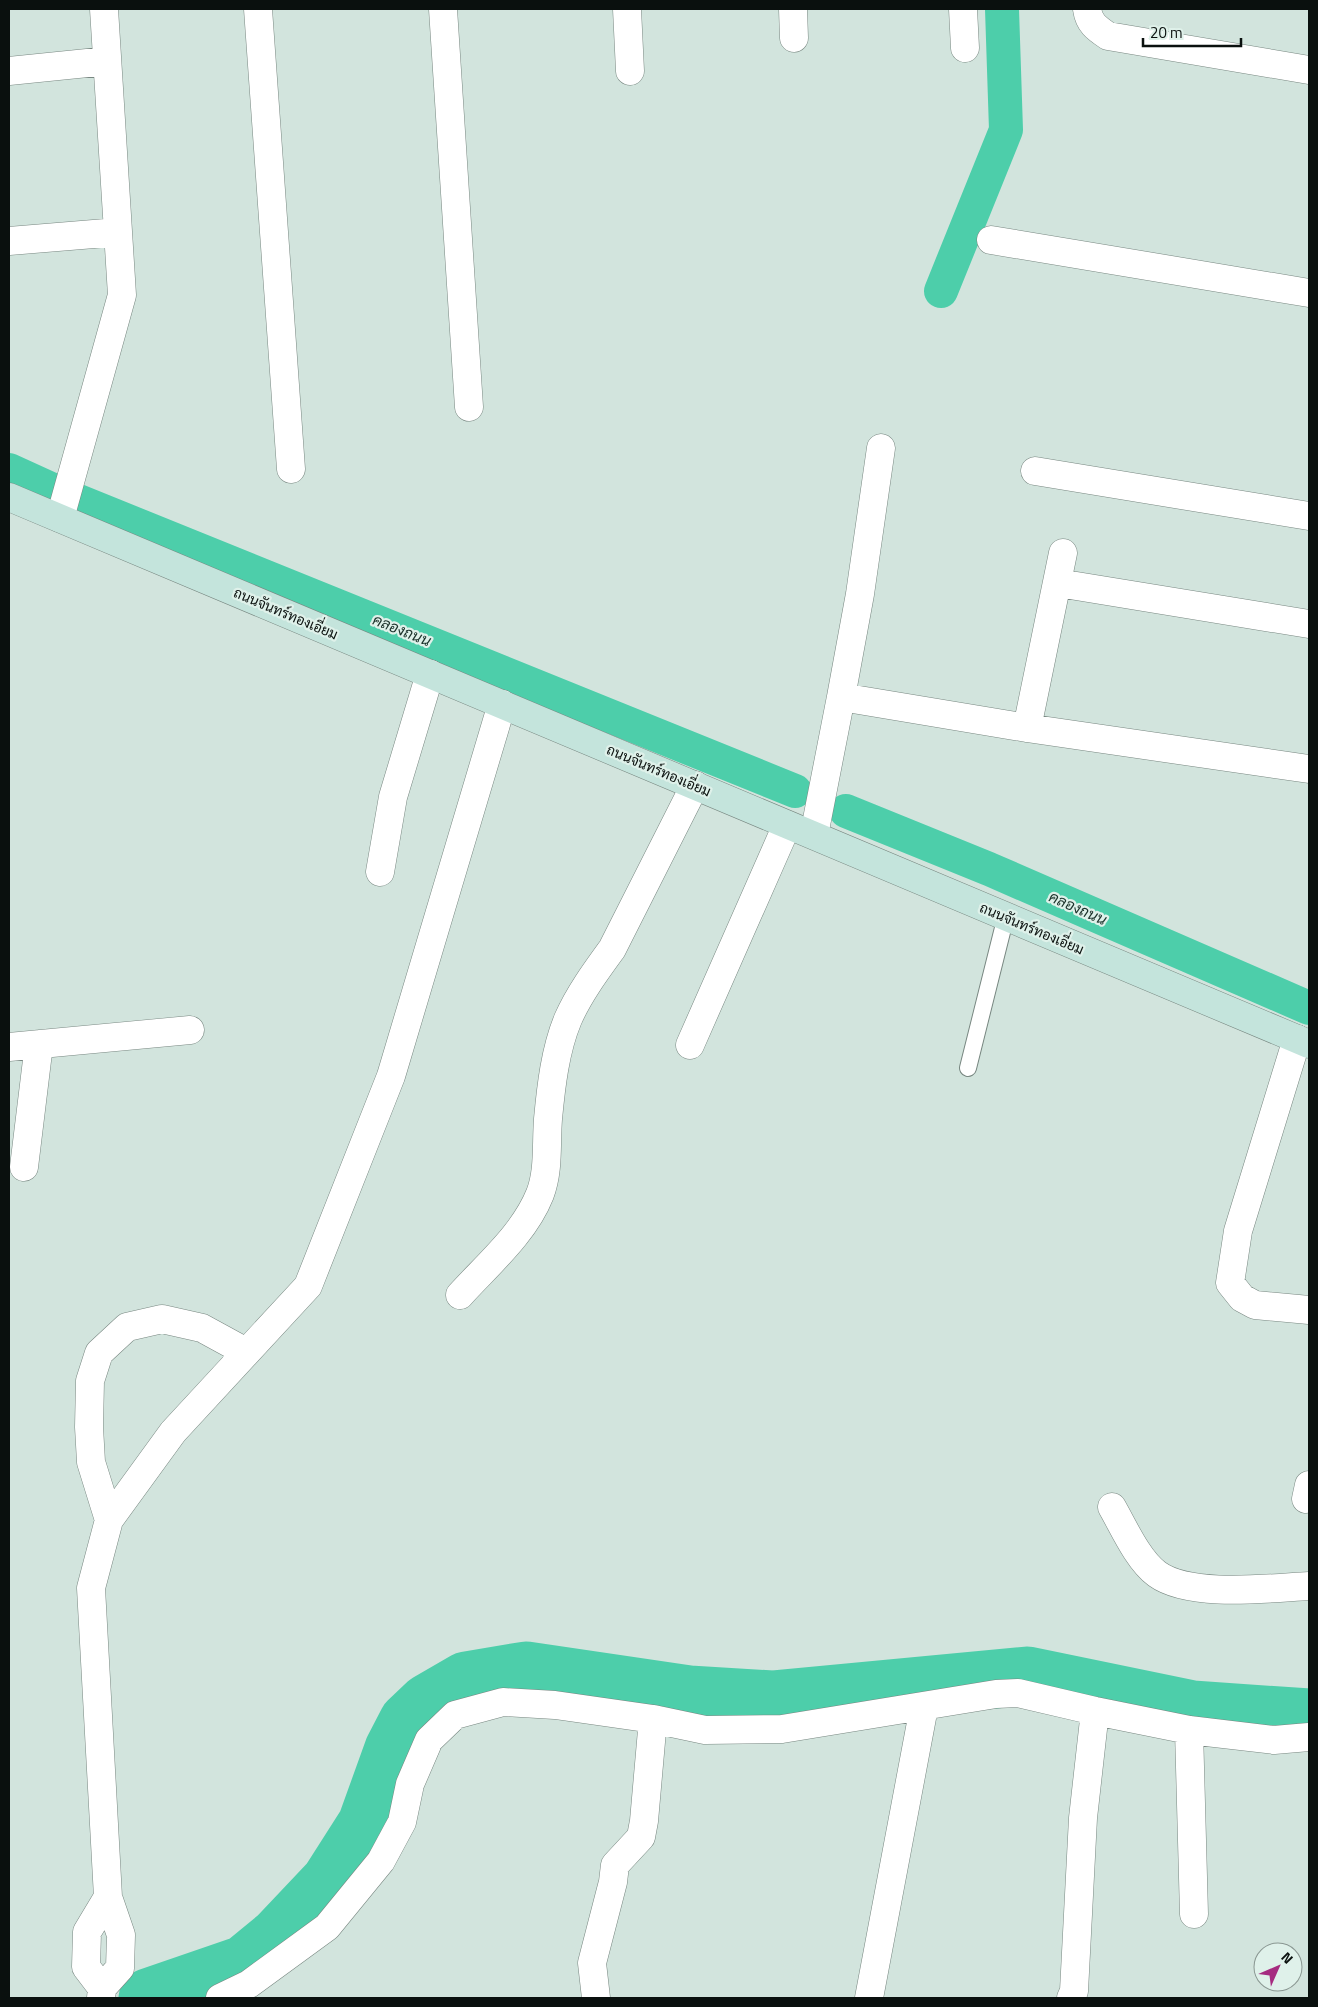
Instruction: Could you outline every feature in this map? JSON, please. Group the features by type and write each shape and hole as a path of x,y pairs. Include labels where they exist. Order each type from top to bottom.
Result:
{"street":[{"path":"60,518 122,295 104,9"},
{"path":"258,9 291,469"},
{"path":"443,9 469,407"},
{"path":"627,9 630,71"},
{"path":"793,9 794,38"},
{"path":"963,9 965,48"},
{"path":"1087,9 1089,19 1094,27 1108,36 1309,70"},
{"path":"9,71 107,61"},
{"path":"9,241 118,232"},
{"path":"992,240 1309,293"},
{"path":"814,835 860,594 882,448"},
{"path":"1035,471 1309,516"},
{"name":"ถนนจันทร์ทองเอี่ยม","path":"9,497 1303,1042"},
{"path":"1028,728 1063,553"},
{"path":"1058,583 1309,624"},
{"path":"380,872 393,798 430,674"},
{"path":"841,697 1028,728 1309,769"},
{"path":"101,1993 120,1968 121,1935 108,1897 91,1588 109,1520 173,1432 308,1286 391,1076 502,704"},
{"path":"460,1295 514,1236 530,1213 540,1193 546,1168 548,1120 557,1055 568,1019 595,972 612,949 695,785"},
{"path":"690,1045 787,825"},
{"path":"9,1047 190,1030"},
{"path":"1303,1042 1238,1230 1230,1283 1242,1298 1255,1305 1309,1310"},
{"path":"24,1167 39,1044"},
{"path":"109,1520 91,1462 89,1427 90,1381 99,1353 127,1327 162,1319 202,1328 246,1352"},
{"path":"1112,1507 1139,1553 1157,1574 1178,1584 1223,1590 1309,1586"},
{"path":"220,1998 249,1984 327,1927 382,1861 402,1822 410,1784 429,1740 455,1715 504,1702 555,1705 653,1719 706,1730 782,1729 996,1694 1018,1693 1095,1712 1188,1730 1274,1740 1309,1737"},
{"path":"869,1998 924,1707"},
{"path":"1072,1998 1074,1991 1082,1818 1095,1712"},
{"path":"596,1998 592,1962 613,1882 615,1865 640,1837 644,1821 653,1719"},
{"path":"1188,1730 1194,1914"}],"lane":[{"path":"968,1068 1006,916"}],"waterway":[{"path":"941,291 1006,130 1002,9"},
{"name":"คลองถนน","path":"9,470 66,496 795,791"},
{"name":"คลองถนน","path":"846,811 989,869 1309,1008"},
{"path":"148,1998 244,1965 278,1937 330,1882 367,1824 394,1749 408,1722 428,1703 466,1681 526,1671 689,1695 772,1700 1027,1676 1192,1710 1309,1718"}]}
